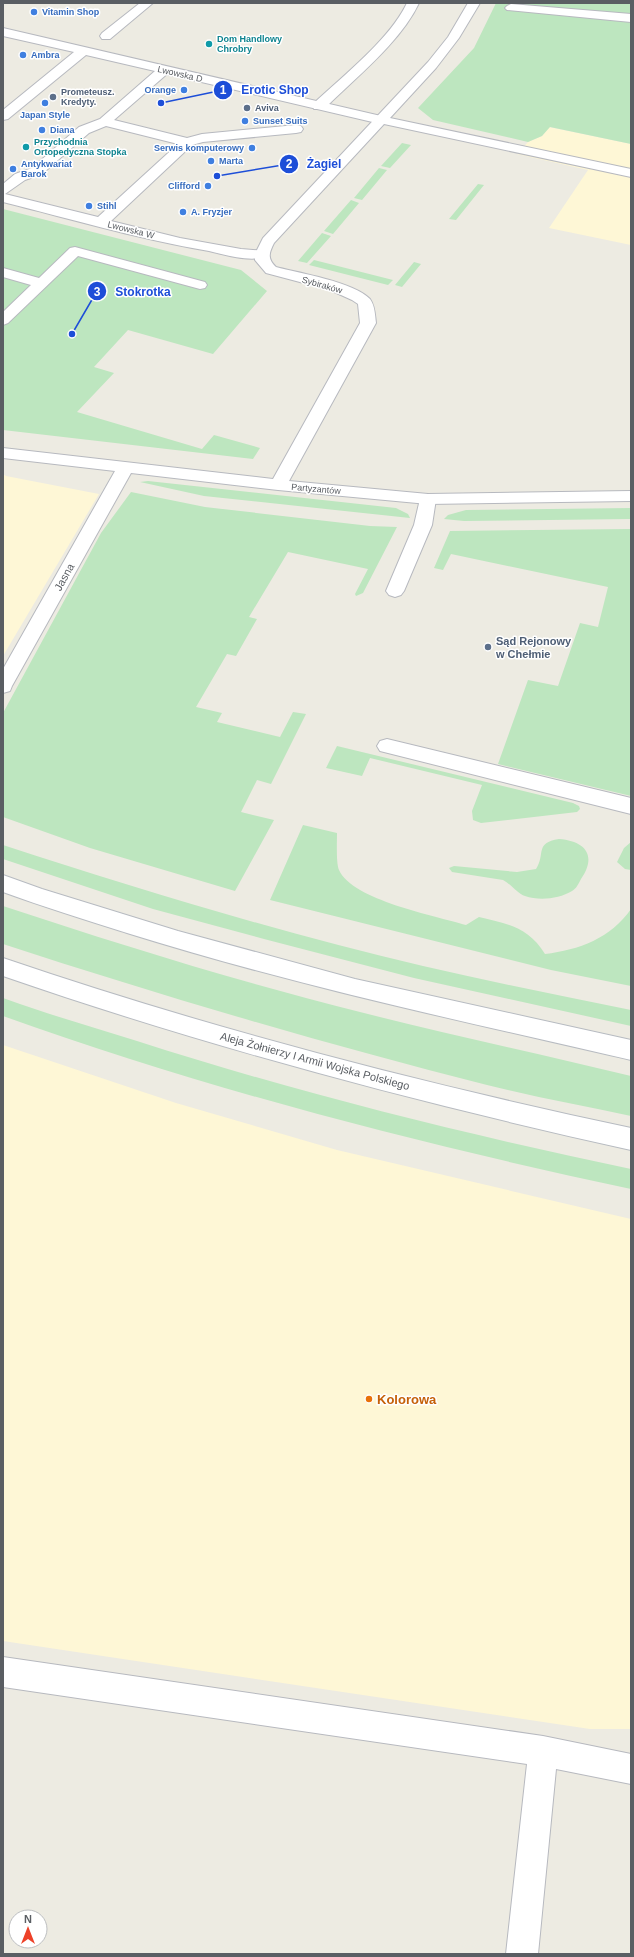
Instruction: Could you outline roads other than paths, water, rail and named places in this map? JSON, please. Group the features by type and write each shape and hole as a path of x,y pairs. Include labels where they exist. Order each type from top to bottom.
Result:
{"street":[{"path":"106,36 147,3"},
{"path":"319,106 399,26 411,9 413,3"},
{"path":"261,254 268,241 381,120 449,44 474,3"},
{"path":"511,8 631,18"},
{"name":"Lwowska D","path":"3,32 83,52 381,120"},
{"path":"3,116 83,52"},
{"path":"3,191 20,177 36,171 84,130 105,122 164,70"},
{"path":"381,120 631,173"},
{"path":"105,122 187,142"},
{"path":"101,222 187,142 202,138 296,129"},
{"name":"Lwowska W","path":"3,198 180,242 241,253 261,254"},
{"path":"3,320 9,307 42,283 75,251 200,285"},
{"name":"Sybiraków","path":"261,254 262,262 271,270 340,288 363,301 368,312 368,323 278,486"},
{"path":"3,272 42,283"},
{"name":"Partyzantów","path":"3,453 278,486 428,499 631,496"},
{"name":"Jasna","path":"3,686 125,468"},
{"path":"395,591 423,525 428,499"},
{"path":"387,746 631,806"},
{"path":"3,883 37,896 171,937 354,988 631,1050"},
{"name":"Aleja Żołnierzy I Armii Wojska Polskiego","path":"3,967 81,994 223,1036 399,1085 524,1116 631,1140"},
{"path":"3,1672 543,1751 631,1769"},
{"path":"522,1954 543,1751"}],"place":[{"name":"Vitamin Shop","path":"34,12"},
{"name":"Dom Handlowy Chrobry","path":"209,44"},
{"name":"Ambra","path":"23,55"},
{"name":"Orange","path":"184,90"},
{"name":"Prometeusz. Kredyty.","path":"53,97"},
{"name":"Japan Style","path":"45,103"},
{"name":"Erotic Shop","path":"161,103"},
{"name":"Aviva","path":"247,108"},
{"name":"Sunset Suits","path":"245,121"},
{"name":"Diana","path":"42,130"},
{"name":"Przychodnia Ortopedyczna Stopka","path":"26,147"},
{"name":"Serwis komputerowy","path":"252,148"},
{"name":"Marta","path":"211,161"},
{"name":"Antykwariat Barok","path":"13,169"},
{"name":"Żagiel","path":"217,176"},
{"name":"Clifford","path":"208,186"},
{"name":"Stihl","path":"89,206"},
{"name":"A. Fryzjer","path":"183,212"},
{"name":"Stokrotka","path":"72,334"},
{"name":"Sąd Rejonowy w Chełmie","path":"488,647"},
{"name":"Kolorowa","path":"369,1399"}]}
